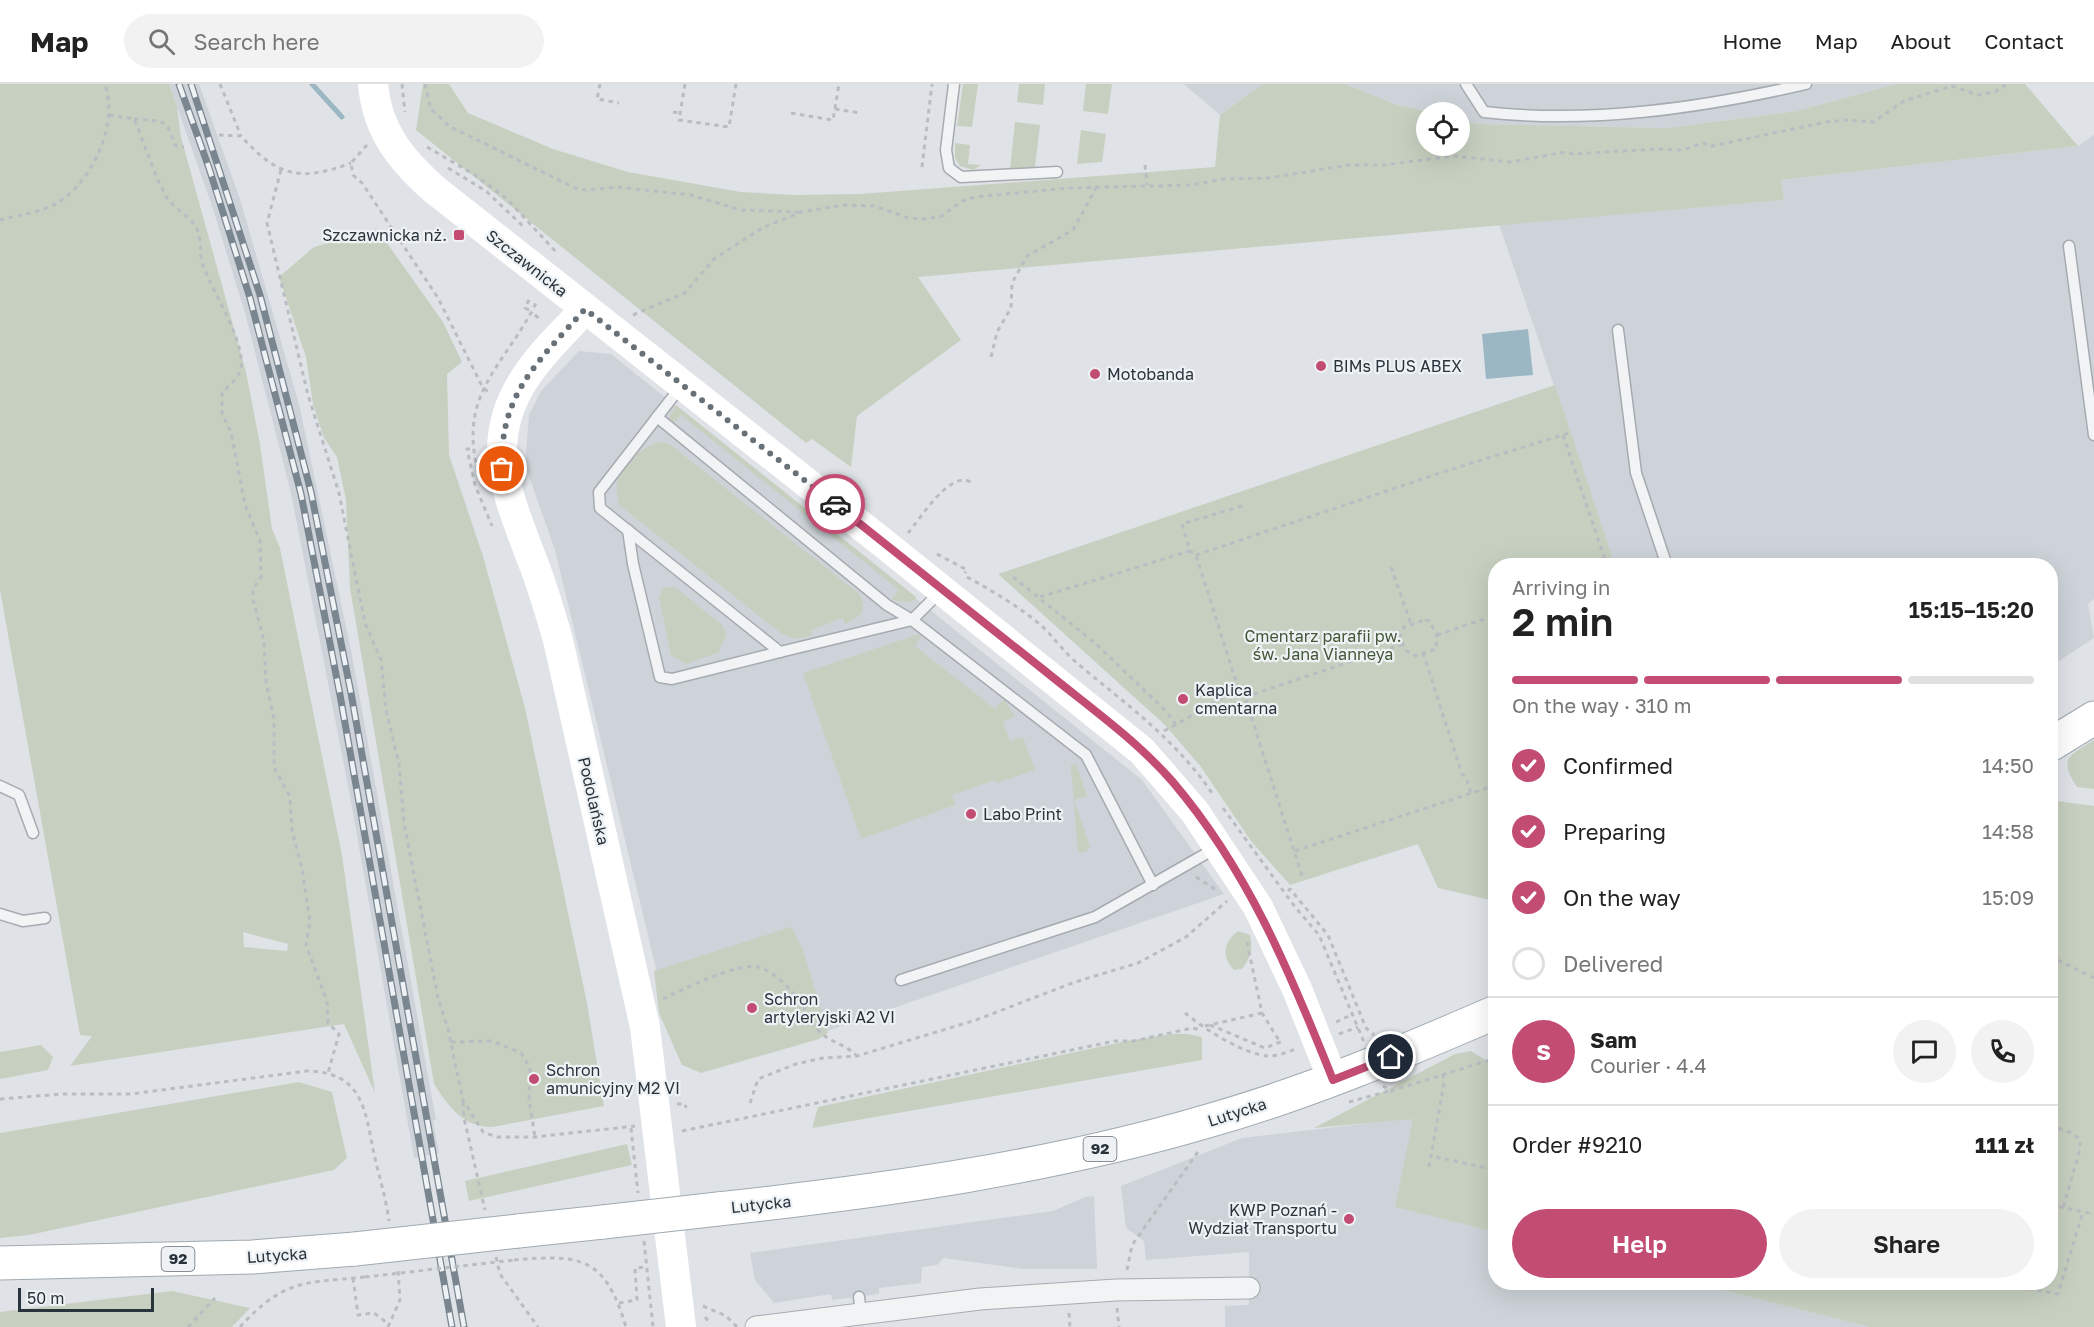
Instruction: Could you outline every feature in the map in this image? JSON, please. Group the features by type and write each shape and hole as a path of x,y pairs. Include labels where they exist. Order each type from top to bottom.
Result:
{"main road":[{"path":"2058,740 2094,718"},
{"name":"Lutycka","path":"0,1263 252,1257 358,1268 516,1246 603,1222 862,1193 996,1171 1092,1151 1208,1121 1340,1091 1488,1016"}],"street":[{"name":"Szczawnicka","path":"373,84 395,124 398,155 421,178 1142,750 1184,797 1219,846 1258,908 1279,947 1340,1091"},
{"name":"Podolańska","path":"585,309 526,376 516,392 503,431 502,469 508,498 544,592 558,640 639,996 681,1327"},
{"path":"756,1327 834,1322 860,1305 1123,1290 1249,1288"}],"lane":[{"path":"954,84 946,150 949,168 961,177 1057,172"},
{"path":"1466,84 1484,112 1536,118 1731,101 1806,84"},
{"path":"2069,246 2094,435"},
{"path":"1618,330 1636,473 1664,558"},
{"path":"682,385 599,492 600,508 780,652"},
{"path":"657,417 887,604 912,620 1086,755 1153,885"},
{"path":"628,530 633,564 660,677 672,679 912,620 942,590"},
{"path":"0,786 20,795 33,833"},
{"path":"901,980 1095,917 1219,846"},
{"path":"0,914 23,921 45,918"}],"path":[{"path":"0,220 45,208 66,197 99,150 109,115 105,84"},
{"path":"220,84 241,136 253,149 281,170 303,175 324,174 351,163 373,138 395,124 402,84"},
{"path":"425,84 431,109 449,126 575,188 586,190 617,187 691,195 741,210 801,212 844,205 875,206 908,218 926,219 942,216 962,201 975,197 1096,186 1192,185 1224,179 1268,178 1349,165 1384,165 1454,156 1510,162 1566,152 1683,150 1703,143 1712,147 1826,122 1873,122 1904,101 1952,86 1978,95 1995,92 2007,84"},
{"path":"600,84 597,99 619,103"},
{"path":"685,84 679,120 729,127 736,84"},
{"path":"791,113 833,120 839,84"},
{"path":"922,167 932,84"},
{"path":"835,109 860,113"},
{"path":"673,112 680,113"},
{"path":"109,115 159,121 167,125 176,146 184,147"},
{"path":"135,119 166,198 196,227 200,238 201,259 207,278 221,299 234,333 241,365 241,371 222,393 222,414 231,432 245,505 260,540 261,577 253,589 253,599 264,641 266,682 274,719 274,767 290,797 292,831 302,870 310,921 306,945 327,1001 328,1023 339,1034 328,1073"},
{"path":"219,135 241,136"},
{"path":"421,142 440,158 475,175 507,199 561,259"},
{"path":"351,163 353,175 362,183 438,298 483,388 489,392"},
{"path":"1145,165 1147,185"},
{"path":"281,170 267,223 308,395 339,493 365,623 381,660 386,710 399,764 404,823 438,999 451,1042 463,1100 483,1132 497,1137 535,1137 638,1126"},
{"path":"991,357 997,332 1011,308 1012,283 1027,256 1073,230 1096,186"},
{"path":"627,320 685,293 714,259 762,228 801,212"},
{"path":"524,329 539,297"},
{"path":"1196,555 1446,471 1569,433"},
{"path":"1563,435 1604,558"},
{"path":"470,449 467,449 471,471 495,532"},
{"path":"908,532 950,483 962,479 972,483"},
{"path":"1242,506 1182,524 1191,551 1196,555 1239,691 1245,697 1304,879"},
{"path":"1039,597 1191,551"},
{"path":"1391,567 1411,624"},
{"path":"1013,577 1095,643 1166,711 1176,725"},
{"path":"1437,635 1488,618"},
{"path":"1429,621 1437,635 1437,649 1416,656 1405,650 1400,637 1404,627 1429,621"},
{"path":"1245,697 1402,644"},
{"path":"1423,653 1462,774 1466,777 1471,793"},
{"path":"1164,731 1206,709 1214,700 1239,691"},
{"path":"1294,851 1488,788"},
{"path":"1182,867 1219,892"},
{"path":"1288,891 1290,889 1323,927 1358,1013 1366,1028 1374,1035"},
{"path":"750,1103 758,1079 796,1064 823,1058 858,1056 976,1020 1075,982 1138,963 1186,938 1229,899"},
{"path":"1245,932 1262,1013 1281,1042 1270,1048 1257,1046 1208,1025 1262,1013"},
{"path":"2058,960 2094,978"},
{"path":"654,1004 692,985 741,966 759,967 778,978 797,997 822,1034 848,1047 858,1056"},
{"path":"1185,1013 1203,1028 1252,1052 1270,1056 1286,1053"},
{"path":"1331,1023 1349,1016"},
{"path":"1336,1035 1358,1027"},
{"path":"675,1134 689,1127 1115,1041 1134,1041 1192,1028 1201,1030"},
{"path":"451,1042 492,1041 521,1053 530,1068 529,1100 535,1137"},
{"path":"1340,1091 1391,1091 1488,1060"},
{"path":"0,1099 62,1094 131,1094 307,1071 328,1073 348,1083 364,1106 390,1221"},
{"path":"1429,1167 1444,1083 1443,1074"},
{"path":"1381,1084 1391,1091"},
{"path":"630,1116 639,1197"},
{"path":"2058,1128 2074,1134 2080,1140 2080,1149 2063,1208"},
{"path":"1123,1290 1132,1245 1201,1148"},
{"path":"1436,1157 1488,1168"},
{"path":"2058,1207 2094,1215"},
{"path":"2036,1290 2058,1294 2083,1212"},
{"path":"643,1232 653,1327"},
{"path":"240,1327 259,1306 289,1287 358,1268 516,1246 566,1257 582,1262 597,1271 610,1285 619,1303 626,1327"},
{"path":"358,1268 358,1315 374,1313 389,1326 400,1300 397,1265"},
{"path":"619,1303 637,1300 635,1268 646,1267"},
{"path":"188,1327 215,1298"}],"shaded area":[{"path":"169,84 199,84 240,199 299,404 352,655 436,1120 433,1121 439,1153 414,1158 350,796 291,493 245,313 212,206"},
{"path":"1184,84 1263,84 1220,115"},
{"path":"1346,84 1896,84 1797,111 1667,128 1479,124 1470,122 1470,102 1416,102 1416,109 1397,105"},
{"path":"2094,135 2094,599 2088,604 2094,638 2058,661 2058,558 1613,558 1499,224 1784,200 1781,180 2078,146"},
{"path":"579,351 611,354 1142,780 1224,894 827,1031 791,933 658,977 555,550 525,465 529,415 541,391"},
{"name":"KWP Poznań - Wydział Transportu","path":"1414,1118 1396,1206 1488,1230 1488,1290 1722,1290 1869,1327 1225,1327 1225,1306 1249,1305 1249,1252 1146,1260 1144,1241 1126,1228 1121,1186 1242,1138"},
{"path":"1094,1196 1097,1269 1024,1269 944,1258 937,1265 922,1267 921,1283 879,1288 879,1294 832,1300 831,1294 774,1303 755,1280 750,1253 1053,1211 1085,1197"}],"green space":[{"path":"0,84 169,84 177,107 181,137 246,372 260,444 272,529 280,548 342,855 375,1093 344,1024 70,1066 92,1036 80,1035 0,590","holes":["243,932 288,944 287,951 244,947"]},
{"path":"423,84 449,84 468,113 553,149 628,172 741,192 794,195 860,194 1215,167 1220,115 1263,84 1346,84 1397,105 1416,109 1416,156 1470,156 1470,122 1479,124 1667,128 1797,111 1896,84 2025,84 2078,146 1781,180 1784,200 918,277 961,340 857,416 851,467 812,439 806,443 416,130"},
{"path":"963,84 978,84 972,127 957,126"},
{"path":"1019,84 1045,84 1043,105 1017,102"},
{"path":"1086,84 1112,84 1108,114 1083,111"},
{"path":"1015,122 1040,125 1035,167 1010,169"},
{"path":"1081,130 1106,134 1102,162 1077,164"},
{"path":"955,143 970,145 968,164 981,165 973,170 960,166 955,158"},
{"path":"377,229 443,322 462,362 447,374 449,455 483,556 525,708 587,1003 604,1106 492,1127 482,1126 473,1124 451,1108 434,1084 350,588 346,500 337,457 324,438 313,404 306,357 279,277 314,247"},
{"name":"Cmentarz parafii pw. św. Jana Vianneya","path":"1555,385 1613,558 1488,558 1488,899 1438,888 1418,844 1290,885 1251,841 1201,767 1165,725 998,574"},
{"path":"676,405 916,597 915,600 907,602 891,600 899,590 681,415 672,425 669,418"},
{"path":"661,442 671,445 858,593 863,603 859,616 845,624 843,618 811,630 812,635 796,639 782,634 619,505 616,485 624,469 634,456 647,447"},
{"path":"664,587 676,588 722,625 726,634 719,652 686,664 671,655 659,597"},
{"path":"919,634 922,636 915,646 995,709 1004,699 1015,716 1003,722 1010,741 1023,737 1035,770 997,783 995,780 952,795 955,805 861,839 803,673"},
{"path":"2094,740 2094,789 2077,787 2067,764 2073,754"},
{"path":"1076,764 1087,796 1074,800 1090,847 1085,852 1078,852 1071,768 1071,765"},
{"path":"2058,801 2094,806 2094,1327 1869,1327 1722,1290 2058,1290"},
{"path":"791,927 802,947 828,1033 819,1039 701,1073 682,1065 659,1013 654,971"},
{"path":"1238,931 1250,935 1251,949 1242,969 1234,970 1227,960 1225,950 1229,940"},
{"path":"1171,1034 1202,1037 1202,1060 812,1128 818,1107 1127,1041"},
{"path":"41,1045 53,1057 48,1070 0,1079 0,1052"},
{"path":"1471,1051 1488,1062 1488,1230 1395,1207 1413,1119 1314,1128 1455,1054"},
{"path":"299,1082 332,1092 347,1158 334,1170 29,1235 0,1238 0,1133"},
{"path":"627,1144 632,1165 469,1201 465,1181"},
{"path":"172,1291 250,1308 232,1327 0,1327 0,1312"}],"water":[{"path":"1528,329 1533,375 1486,379 1482,334"}],"waterway":[{"path":"312,84 342,117"}],"railway":[{"path":"179,84 209,168 250,298 301,494 340,695 452,1327"},
{"path":"191,84 260,295 311,492 351,693 464,1327"}],"way so far":[{"path":"502,469 503,431 516,392 526,376 585,309 835,504"}],"place":[{"name":"Szczawnicka nż.","path":"459,235"},
{"name":"BIMs PLUS ABEX","path":"1321,366"},
{"name":"Motobanda","path":"1095,374"},
{"name":"Kaplica cmentarna","path":"1183,699"},
{"name":"Labo Print","path":"971,814"},
{"name":"Schron artyleryjski A2 VI","path":"752,1008"},
{"name":"Schron amunicyjny M2 VI","path":"534,1079"},
{"name":"KWP Poznań - Wydział Transportu","path":"1349,1219"}],"route":[{"path":"835,504 1126,736 1172,782 1196,812 1258,908 1298,989 1333,1080 1391,1057"}]}
